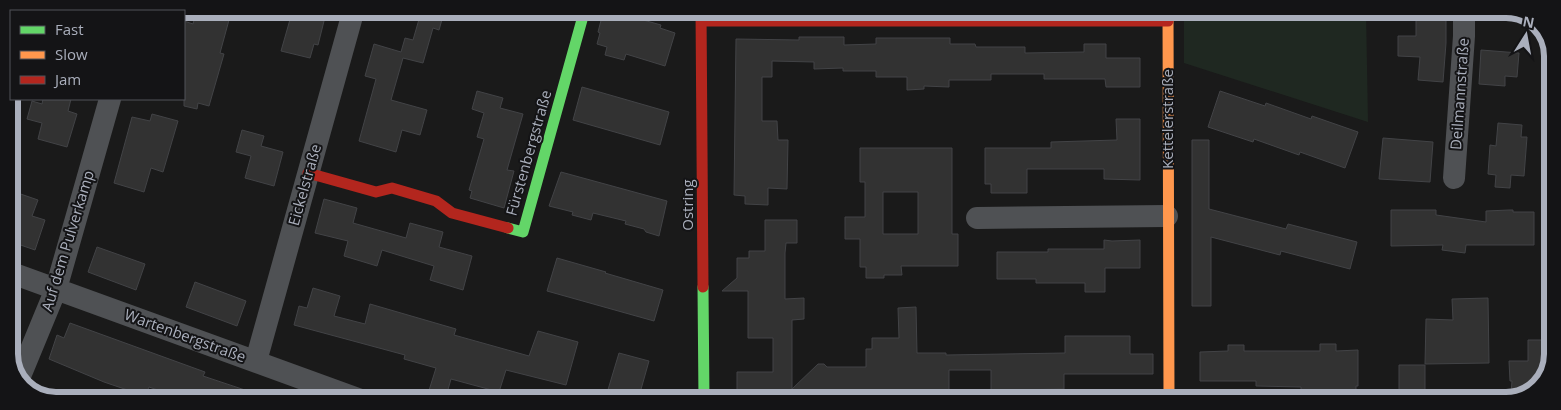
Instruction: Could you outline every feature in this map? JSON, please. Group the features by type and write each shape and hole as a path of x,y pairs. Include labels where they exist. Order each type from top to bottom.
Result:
{"street":[{"name":"Eickelstraße","path":"256,361 351,18"},
{"name":"Fürstenbergstraße","path":"308,173 376,192 392,188 436,201 452,213 523,232 582,18"},
{"name":"Ostring","path":"701,18 704,392"},
{"name":"Kettelerstraße","path":"839,18 977,21 1072,18"},
{"name":"Kettelerstraße","path":"1168,18 1169,392"},
{"name":"Deilmannstraße","path":"1454,178 1464,18"},
{"name":"Auf dem Pulverkamp","path":"22,372 56,289 110,100"},
{"path":"977,218 1168,216"},
{"name":"Wartenbergstraße","path":"18,275 339,392"}],"shaded area":[{"path":"1184,18 1366,18 1368,122 1184,63"}],"building":[{"path":"195,18 230,18 220,53 224,54 209,106 198,103 197,109 184,106 185,21 193,24"},
{"path":"290,18 325,18 318,45 314,44 310,58 281,51"},
{"path":"419,18 442,18 439,30 433,28 423,63 403,58 391,100 427,110 420,135 402,130 396,152 359,141 376,79 365,76 374,44 401,52 405,38 413,40"},
{"path":"602,18 636,18 661,25 660,28 675,33 665,66 626,54 624,60 605,55 607,47 597,44 600,33 598,32"},
{"path":"1416,18 1446,18 1443,82 1418,80 1420,57 1398,56 1398,36 1416,36"},
{"path":"799,37 844,37 844,45 876,44 876,38 950,38 950,44 975,44 976,47 1025,47 1025,53 1084,52 1084,44 1106,44 1106,58 1140,58 1140,87 1106,87 1105,79 1044,79 1044,74 991,74 991,80 949,80 949,87 924,86 924,89 907,90 907,77 876,77 876,71 843,71 843,68 814,69 814,62 772,61 772,77 762,77 762,121 777,121 778,140 788,140 787,189 768,188 768,205 745,204 745,196 734,195 736,39 799,40"},
{"path":"1481,50 1519,53 1517,77 1505,76 1505,86 1479,84"},
{"path":"582,87 669,112 660,145 573,120"},
{"path":"477,91 503,98 500,108 523,114 507,170 514,171 504,208 470,198 472,191 469,190 484,139 477,137 484,113 472,109"},
{"path":"1220,91 1265,106 1266,103 1311,119 1312,116 1358,132 1345,168 1300,152 1299,155 1254,139 1253,142 1208,127"},
{"path":"43,100 71,100 68,111 77,114 67,147 38,139 42,123 27,119 32,101 42,104"},
{"path":"152,114 178,121 163,172 151,168 144,192 114,183 132,117 150,121"},
{"path":"1116,119 1140,119 1140,180 1104,179 1104,169 1027,169 1027,193 991,193 991,184 985,184 985,148 1051,148 1051,142 1117,140"},
{"path":"1498,123 1522,125 1521,137 1527,137 1524,176 1511,175 1510,188 1495,187 1496,175 1488,174 1490,145 1496,146"},
{"path":"242,130 264,136 261,146 283,152 274,186 245,178 251,156 236,152"},
{"path":"1383,138 1433,142 1430,182 1379,179"},
{"path":"1192,140 1209,140 1209,209 1286,229 1288,224 1357,242 1350,269 1281,251 1280,255 1211,237 1211,306 1192,306"},
{"path":"860,148 952,148 952,234 958,234 958,266 901,266 902,275 866,278 866,267 860,267 860,239 845,239 845,217 865,217 865,182 860,182","holes":["883,192 918,192 918,234 883,234"]},
{"path":"561,172 667,201 659,236 646,232 644,229 625,224 626,221 593,213 591,220 572,215 573,212 549,206"},
{"path":"18,193 38,200 32,216 45,220 35,250 18,244"},
{"path":"324,199 357,208 353,223 406,238 410,223 443,232 439,247 472,256 463,290 430,280 434,266 382,250 377,266 344,256 348,241 315,233"},
{"path":"1391,210 1436,210 1436,215 1486,222 1486,211 1513,210 1513,212 1534,212 1534,245 1466,245 1465,253 1442,250 1443,245 1391,246"},
{"path":"765,220 797,220 797,243 786,243 785,253 785,299 804,298 804,319 792,320 792,389 818,364 824,364 827,367 866,367 866,349 872,349 872,338 899,338 898,308 916,307 917,353 946,353 946,355 1065,353 1065,336 1130,336 1130,354 1153,354 1153,374 1064,374 1064,389 991,390 991,370 949,370 949,392 737,392 737,372 773,372 773,338 748,338 748,291 722,291 737,278 737,258 749,258 749,251 765,251"},
{"path":"1104,240 1140,240 1140,268 1105,268 1105,292 1085,292 1085,283 1036,283 1036,279 997,279 997,252 1048,252 1048,249 1104,249"},
{"path":"97,247 145,264 136,290 88,272"},
{"path":"557,258 663,290 654,321 547,291"},
{"path":"195,282 246,301 237,326 186,307"},
{"path":"313,288 340,296 334,316 365,324 370,304 456,329 454,335 529,356 538,331 578,342 566,385 506,370 499,392 451,379 447,392 428,392 436,368 404,359 405,355 294,325 299,306 307,308"},
{"path":"1488,298 1489,363 1425,364 1426,319 1453,320 1452,299"},
{"path":"70,323 205,372 203,376 251,392 163,392 149,387 147,392 133,392 49,359 57,335 64,338"},
{"path":"1528,340 1544,340 1543,362 1537,376 1529,385 1518,391 1511,392 1512,381 1510,381 1509,361 1528,361"},
{"path":"1320,344 1336,344 1336,351 1358,350 1358,386 1356,386 1356,392 1301,392 1301,387 1256,386 1256,381 1200,381 1200,352 1228,351 1228,345 1244,345 1244,351 1320,351"},
{"path":"619,353 649,361 640,392 607,392"},
{"path":"1399,365 1425,365 1425,392 1399,392"}],"traffic: fast":[{"path":"508,228 523,232 582,18"},
{"path":"703,287 704,392"}],"traffic: slow":[{"path":"1168,18 1169,392"}],"traffic: jam":[{"path":"701,18 703,287"},
{"path":"701,21 1168,21"},
{"path":"308,173 376,192 392,188 436,201 452,213 508,228"}]}
